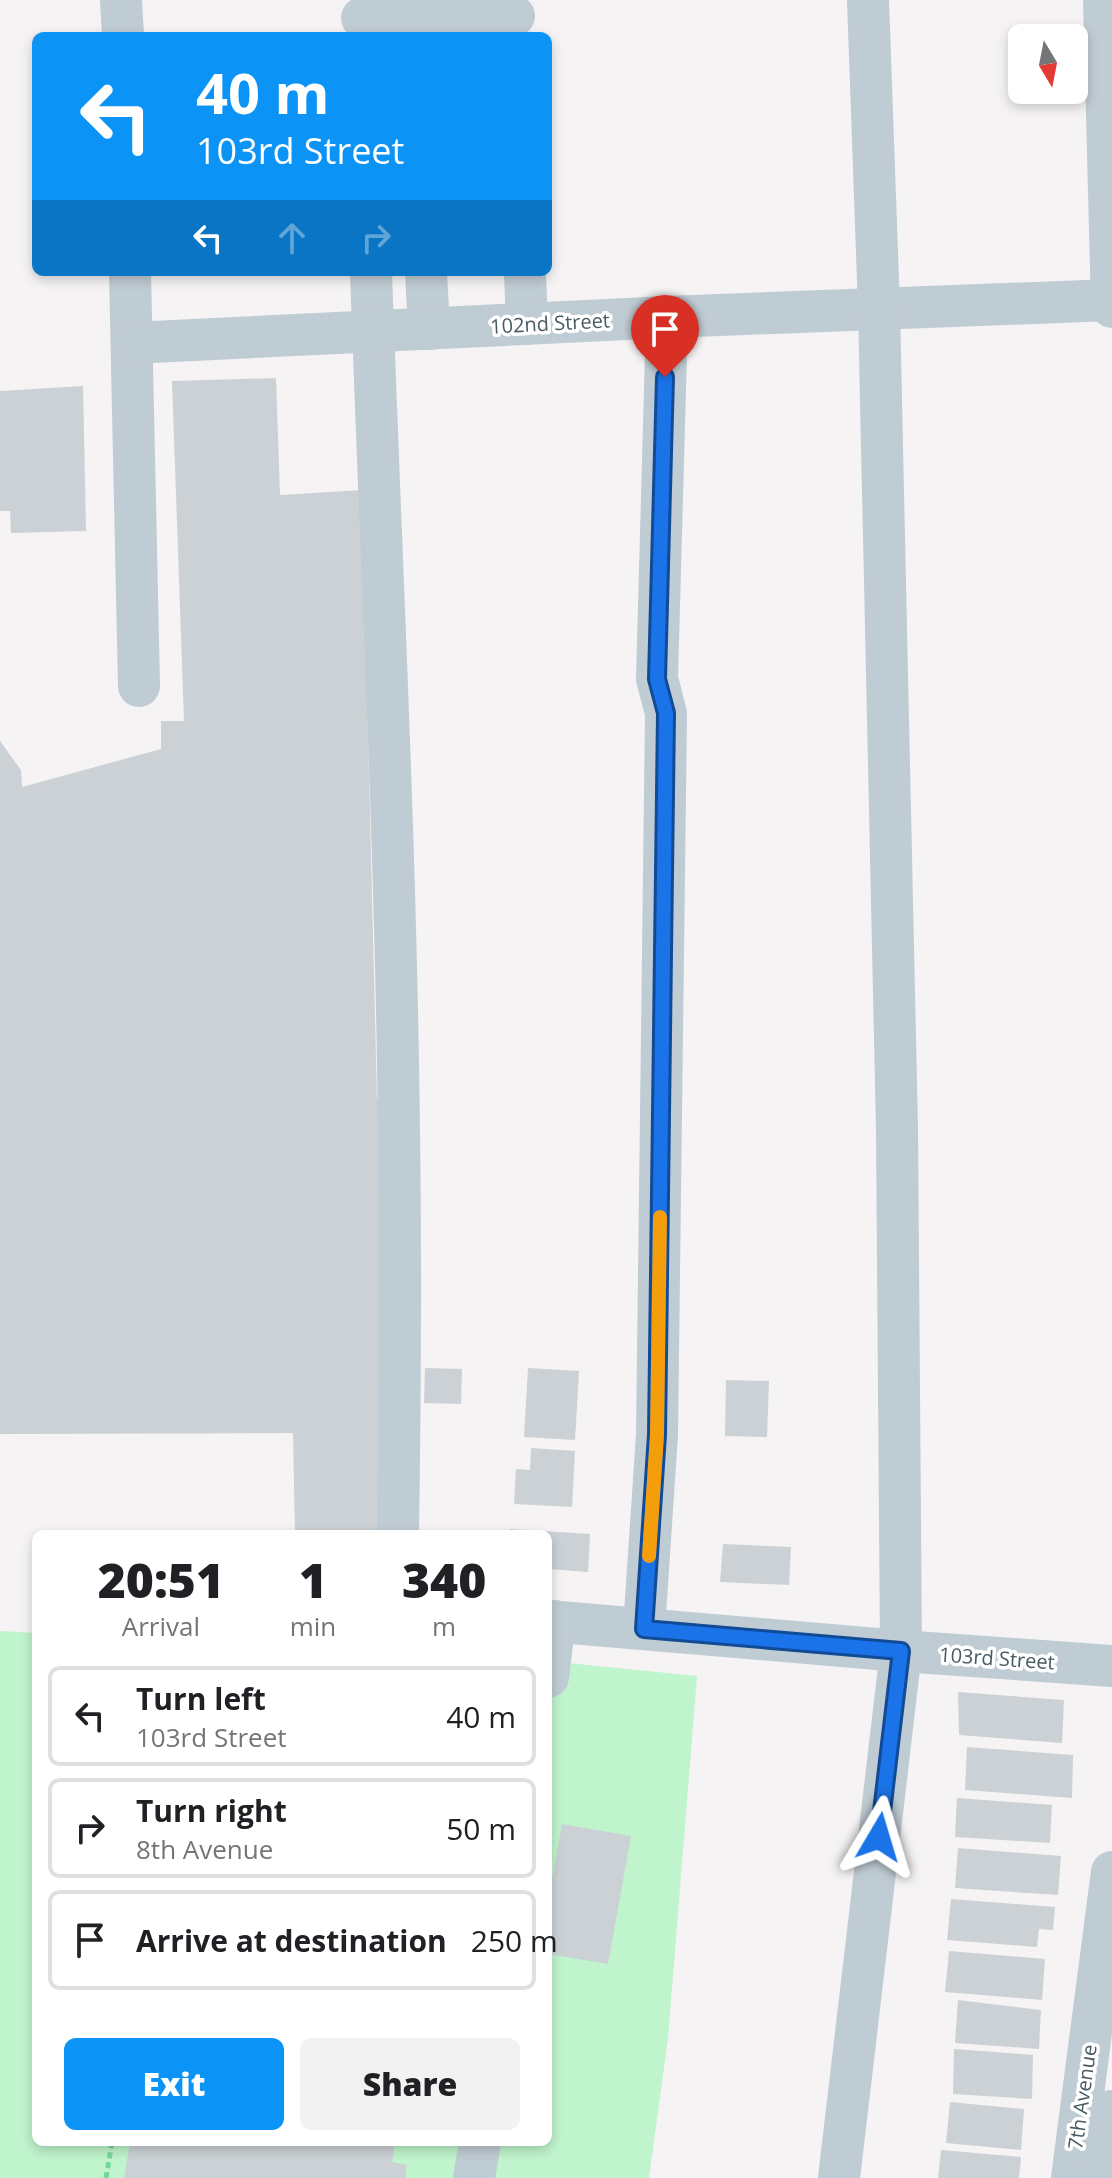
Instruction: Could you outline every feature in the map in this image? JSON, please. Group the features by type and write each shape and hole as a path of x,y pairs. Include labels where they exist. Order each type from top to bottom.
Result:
{"street":[{"path":"121,0 123,32"},
{"path":"839,2178 901,1651 897,1129 879,309 868,0"},
{"path":"1104,0 1112,307"},
{"path":"362,18 514,17"},
{"path":"130,276 139,686"},
{"path":"371,276 386,629 399,1132 398,1530"},
{"path":"426,276 429,329"},
{"path":"525,276 527,324"},
{"name":"102nd Street","path":"132,343 667,317 1112,300"},
{"path":"644,1629 657,1435 666,713 657,679 667,317"},
{"name":"103rd Street","path":"552,1621 1112,1666"},
{"name":"7th Avenue","path":"1072,2178 1112,1872"},
{"name":"7th Avenue","path":"1104,2178 1112,2111"},
{"path":"474,2178 479,2146"}],"path":[{"path":"106,2178 111,2146"}],"green space":[{"path":"0,1631 32,1633 32,2146 552,2146 552,1661 697,1676 668,2038 649,2178 0,2178"}],"building":[{"path":"276,378 280,495 362,490 377,1098 383,1099 380,1530 295,1530 293,1433 0,1434 0,741 21,770 22,787 161,749 161,721 184,721 172,381"},
{"path":"83,386 86,531 11,533 10,511 0,511 0,391"},
{"path":"425,1368 462,1369 461,1404 424,1403"},
{"path":"528,1368 579,1371 575,1440 524,1437"},
{"path":"726,1380 769,1381 767,1437 725,1436"},
{"path":"531,1448 575,1451 572,1507 514,1504 516,1469 530,1470"},
{"path":"552,1532 590,1534 588,1572 552,1569"},
{"path":"723,1544 791,1547 789,1585 720,1582"},
{"path":"958,1692 1064,1700 1062,1743 959,1735"},
{"path":"967,1747 1073,1755 1072,1798 965,1790"},
{"path":"957,1798 1052,1805 1050,1843 955,1837"},
{"path":"562,1824 631,1836 608,1964 552,1955 552,1880"},
{"path":"958,1848 1061,1856 1058,1895 955,1888"},
{"path":"951,1899 1055,1907 1053,1930 1039,1929 1037,1947 947,1940"},
{"path":"949,1951 1045,1959 1042,2000 945,1992"},
{"path":"958,2000 1041,2010 1039,2049 955,2043"},
{"path":"954,2049 1033,2055 1032,2099 953,2094"},
{"path":"950,2102 1024,2109 1021,2150 946,2143"},
{"path":"129,2146 394,2146 392,2162 407,2165 405,2178 124,2178"},
{"path":"941,2150 1021,2157 1019,2178 938,2178"}],"slow traffic":[{"path":"649,1556 657,1435 660,1217"}],"route":[{"path":"665,377 657,679 666,713 657,1435 644,1629 901,1651 879,1837"}]}
